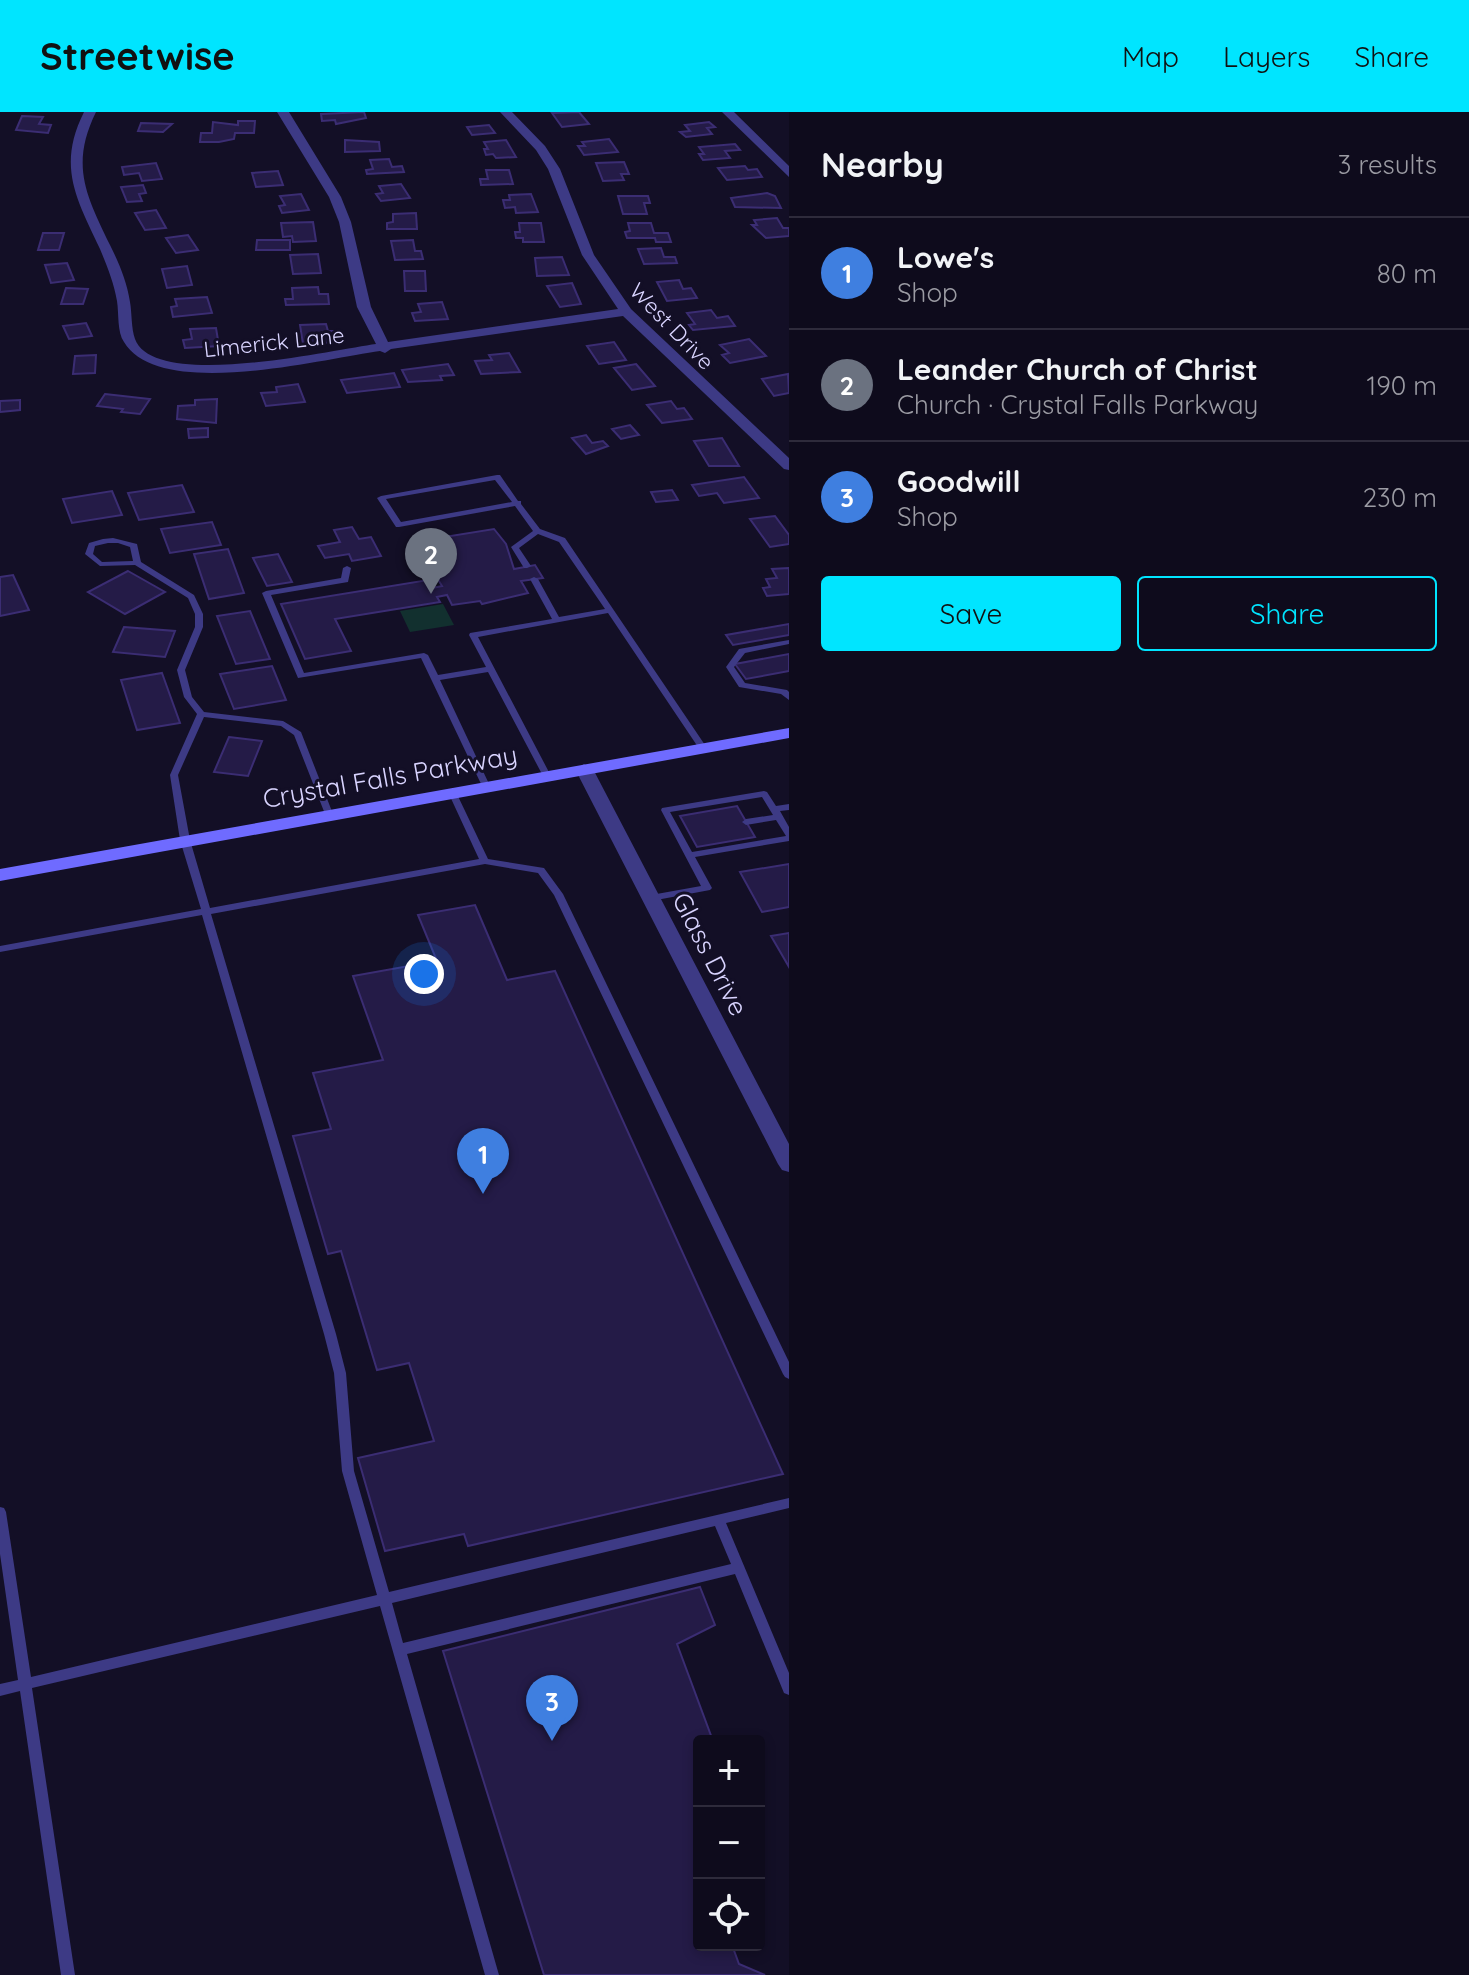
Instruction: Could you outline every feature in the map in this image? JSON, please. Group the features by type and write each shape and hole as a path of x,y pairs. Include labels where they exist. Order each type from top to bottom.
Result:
{"main road":[{"name":"Crystal Falls Parkway","path":"0,875 789,733"}],"street":[{"name":"Limerick Lane","path":"90,112 74,147 73,169 119,279 128,339 142,356 167,366 218,370 385,349 626,312"},
{"path":"283,112 335,197 345,222 364,307 385,349"},
{"name":"West Drive","path":"506,112 541,148 554,169 588,255 626,312 789,466"},
{"path":"728,112 789,173"},
{"name":"Glass Drive","path":"584,769 789,1164"}],"lane":[{"path":"518,503 399,525 381,498 497,477 518,503 537,531 562,540 703,748"},
{"path":"527,566 515,547 537,531"},
{"path":"137,563 134,546 121,541 104,540 92,545 89,554 100,564 137,563 191,597 199,614 199,627 181,670 188,697 201,714 283,724 298,734 329,814"},
{"path":"347,568 345,580 266,593 301,676 424,655 486,786"},
{"path":"534,579 557,620"},
{"path":"547,776 473,635 608,611"},
{"path":"789,642 742,651 730,667 742,685 784,692 789,697"},
{"path":"436,678 491,669"},
{"path":"201,714 174,775 185,840 340,1373 348,1471 492,1975"},
{"path":"452,792 485,861"},
{"path":"651,898 707,888 689,855 678,833 665,810 764,794 789,836 689,855"},
{"path":"746,822 789,807"},
{"path":"678,833 689,831"},
{"path":"0,949 485,861 541,870 558,894 789,1374"},
{"path":"0,1690 789,1503"},
{"path":"0,1512 6,1592 25,1684 68,1975"},
{"path":"719,1521 789,1689"},
{"path":"398,1650 738,1568"}],"green space":[{"path":"443,604 454,625 410,632 400,611"}],"building":[{"path":"364,112 366,118 336,124 335,120 322,121 321,114"},
{"path":"579,112 589,124 562,127 552,113"},
{"path":"22,116 43,117 39,124 51,125 48,133 16,130"},
{"path":"238,121 255,121 254,133 235,133 234,139 219,142 200,142 201,133 212,133 213,122 238,125"},
{"path":"709,122 715,127 707,128 712,134 686,137 680,132 690,131 685,125"},
{"path":"141,123 172,124 163,132 138,131"},
{"path":"489,125 495,133 472,135 467,127"},
{"path":"609,139 618,152 584,155 578,146 585,146 582,142"},
{"path":"345,140 379,142 380,151 345,152"},
{"path":"506,140 516,157 486,155 484,149 488,149 484,142"},
{"path":"735,144 740,150 725,151 730,158 703,160 699,154 704,154 699,147"},
{"path":"389,159 392,167 402,166 404,172 367,174 366,170 373,169 370,160"},
{"path":"624,162 629,174 621,174 624,180 603,181 596,163"},
{"path":"156,163 162,179 142,181 139,173 124,175 122,167"},
{"path":"745,166 748,170 757,169 762,177 727,180 718,168"},
{"path":"486,170 509,170 513,184 481,185 480,179 488,179"},
{"path":"278,171 283,185 256,187 252,173"},
{"path":"401,184 410,198 381,201 376,194 383,193 379,186"},
{"path":"143,185 146,193 139,194 142,201 127,202 121,187"},
{"path":"767,193 775,196 781,208 735,207 731,198"},
{"path":"301,194 309,210 282,213 279,206 285,205 280,196"},
{"path":"531,194 538,212 516,213 515,207 505,208 503,200 510,200 509,195"},
{"path":"618,196 648,196 650,203 644,203 647,214 623,214"},
{"path":"156,210 166,228 145,230 135,213"},
{"path":"416,213 417,229 387,229 387,223 393,222 393,214"},
{"path":"777,218 783,228 789,228 789,236 766,238 752,225 757,225 754,220"},
{"path":"313,222 316,241 293,242 292,236 283,237 281,223"},
{"path":"519,223 541,223 544,242 523,242 523,238 516,238 515,232 520,232"},
{"path":"628,223 651,223 654,233 668,233 671,242 656,242 655,238 627,238 625,232 630,231"},
{"path":"43,233 64,233 59,250 38,250"},
{"path":"188,235 198,250 176,253 166,238"},
{"path":"257,240 290,240 290,250 256,250"},
{"path":"413,240 415,251 421,251 423,259 395,260 391,241"},
{"path":"661,248 664,257 675,257 677,263 644,264 638,249"},
{"path":"318,254 321,273 293,274 290,255"},
{"path":"562,257 569,275 537,276 535,258"},
{"path":"67,263 74,280 51,283 45,265"},
{"path":"187,266 192,285 167,288 162,269"},
{"path":"404,271 425,271 426,291 405,291"},
{"path":"679,280 683,289 691,288 697,298 667,301 657,282"},
{"path":"572,283 581,304 560,307 547,286"},
{"path":"318,287 319,294 328,294 329,304 286,305 285,299 293,299 292,288"},
{"path":"66,288 88,289 83,304 61,304"},
{"path":"207,297 212,313 173,317 171,307 177,306 175,299"},
{"path":"442,302 448,319 415,321 412,313 421,312 418,304"},
{"path":"711,310 717,318 728,316 735,326 693,330 689,325 695,324 687,313"},
{"path":"86,323 92,336 69,339 63,326"},
{"path":"326,324 328,331 335,331 337,342 303,344 300,325"},
{"path":"216,328 219,346 185,348 183,340 192,339 190,329"},
{"path":"749,339 766,356 730,363 722,355 729,353 720,345"},
{"path":"614,342 626,360 599,364 587,346"},
{"path":"509,353 520,372 481,374 475,361 492,360 489,355"},
{"path":"96,355 95,373 73,374 75,356"},
{"path":"448,364 454,375 440,376 442,380 408,382 402,370"},
{"path":"636,364 655,386 632,390 614,368"},
{"path":"394,373 400,387 347,393 341,380"},
{"path":"788,374 789,393 774,396 762,379"},
{"path":"298,384 305,402 266,406 261,393 277,392 276,387"},
{"path":"105,394 150,399 140,414 121,412 123,409 97,406"},
{"path":"217,399 216,423 177,419 178,406 195,405 195,400"},
{"path":"20,400 20,410 0,412 0,401"},
{"path":"671,401 677,409 684,408 692,419 662,423 647,405"},
{"path":"630,425 639,435 621,439 612,429"},
{"path":"208,428 208,437 189,438 188,429"},
{"path":"586,435 592,443 603,441 608,446 586,454 572,438"},
{"path":"722,438 739,466 709,466 694,441"},
{"path":"744,477 759,498 724,503 717,493 699,496 692,485"},
{"path":"182,485 194,512 139,520 128,493"},
{"path":"672,490 678,500 656,502 651,492"},
{"path":"112,491 122,515 72,523 63,499"},
{"path":"775,516 789,535 789,544 770,547 750,519"},
{"path":"212,522 221,545 170,553 161,529"},
{"path":"352,527 359,539 371,537 381,556 352,561 349,554 325,558 318,546 340,542 334,530"},
{"path":"494,529 506,544 514,569 535,565 543,578 521,581 528,593 482,604 480,601 452,605 447,595 437,597 440,602 335,619 351,651 305,659 281,604 428,580 432,588 442,586 434,573 416,558 413,542"},
{"path":"228,549 244,593 209,599 194,554"},
{"path":"278,554 292,582 267,586 253,558"},
{"path":"789,568 789,594 767,596 763,588 770,587 766,579 777,578 772,569"},
{"path":"128,571 165,592 125,614 88,592"},
{"path":"13,575 29,610 0,616 0,577"},
{"path":"250,611 270,659 236,664 217,616"},
{"path":"789,624 789,635 733,645 726,635"},
{"path":"124,627 175,631 165,657 113,652"},
{"path":"789,654 789,671 746,679 735,664"},
{"path":"272,666 286,700 234,709 220,674"},
{"path":"162,673 180,723 137,730 121,680"},
{"path":"229,737 262,741 248,776 214,772"},
{"path":"737,806 755,837 697,847 680,816"},
{"path":"789,864 789,907 762,912 740,872"},
{"path":"475,905 507,980 555,971 783,1474 468,1546 464,1534 385,1551 358,1458 434,1441 409,1363 377,1370 341,1251 328,1254 293,1136 331,1129 313,1073 383,1060 353,976 437,961 418,915"},
{"path":"789,933 789,967 771,936"},
{"path":"700,1587 715,1625 677,1644 711,1735 693,1735 693,1951 734,1951 739,1964 765,1975 544,1975 443,1651"}],"place":[{"name":"Leander Church of Christ","path":"431,594"},
{"name":"Lowe's","path":"483,1194"},
{"name":"Goodwill","path":"552,1741"}]}
